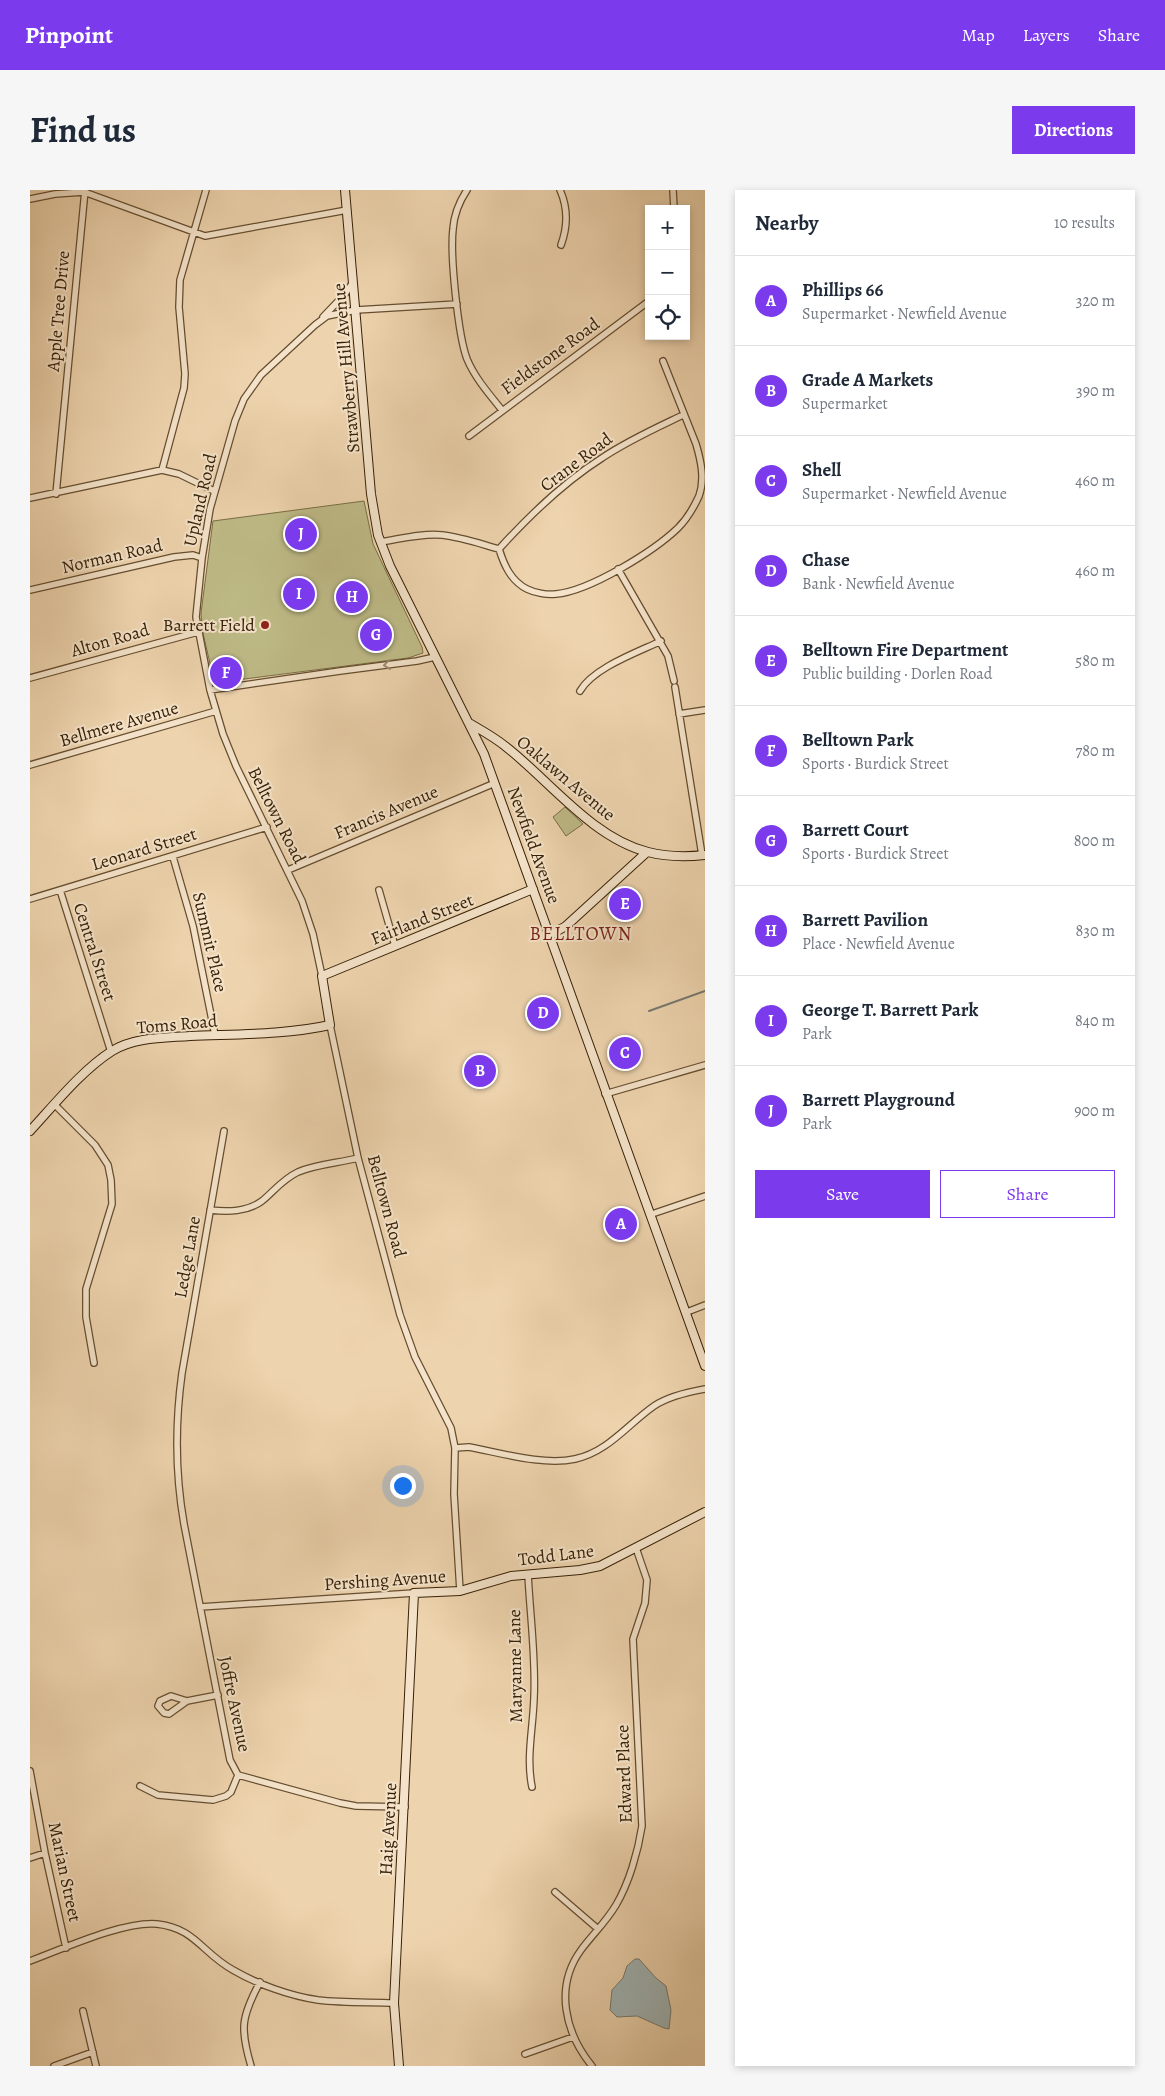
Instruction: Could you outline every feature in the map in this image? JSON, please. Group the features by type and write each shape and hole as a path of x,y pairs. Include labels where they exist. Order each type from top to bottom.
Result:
{"street":[{"path":"162,470 184,388 185,374 180,280 206,190"},
{"name":"Strawberry Hill Avenue","path":"345,190 371,494 380,542"},
{"path":"467,190 456,212 453,230 457,304 467,359 482,386 502,410"},
{"path":"560,190 566,214 565,235 561,245"},
{"path":"673,190 674,205"},
{"path":"30,198 84,191 205,236 347,210"},
{"name":"Apple Tree Drive","path":"56,494 84,191"},
{"name":"Upland Road","path":"216,711 198,632 196,610 202,558 214,491 235,421 248,392 261,374 316,324 345,294 354,280"},
{"name":"Upland Road","path":"316,324 328,316 356,310 457,304"},
{"name":"Fieldstone Road","path":"469,436 645,304"},
{"path":"380,542 442,535 499,549 507,568 515,580 528,589 547,594 575,590 618,569 657,546 688,515 699,496 702,478 700,456 663,361"},
{"name":"Crane Road","path":"499,549 544,505 601,458 620,446 684,415"},
{"path":"30,498 162,470 179,474 214,491"},
{"name":"Newfield Avenue","path":"380,542 387,561 434,657 470,723 495,783 606,1094 652,1214 705,1366"},
{"name":"Norman Road","path":"30,590 174,557 193,555 202,558"},
{"path":"618,569 668,656 703,855"},
{"name":"Alton Road","path":"30,678 198,632"},
{"path":"580,691 584,683 598,673 661,641"},
{"path":"210,690 340,670 417,662 434,657"},
{"path":"679,714 705,710"},
{"name":"Bellmere Avenue","path":"30,765 216,711"},
{"name":"Belltown Road","path":"216,711 232,758 288,870 307,913 322,976 330,1025 358,1158 405,1331 415,1357 451,1428 455,1448"},
{"name":"Oaklawn Avenue","path":"470,723 504,745 597,826 624,842 647,852 672,856 703,855"},
{"name":"Francis Avenue","path":"288,870 495,783"},
{"name":"Leonard Street","path":"30,900 267,828"},
{"path":"550,935 566,926 647,852"},
{"name":"Summit Place","path":"173,857 193,926 215,1035"},
{"name":"Fairland Street","path":"322,976 533,889"},
{"name":"Central Street","path":"60,890 111,1052"},
{"path":"379,890 395,946"},
{"name":"Toms Road","path":"30,1131 92,1067 111,1052 138,1041 284,1031 330,1025"},
{"path":"606,1094 705,1065"},
{"path":"55,1105 96,1145 108,1165 111,1180 112,1204 86,1289 86,1317 94,1363"},
{"path":"210,1210 224,1131"},
{"name":"Ledge Lane","path":"178,1470 177,1410 210,1210 229,1212 245,1209 262,1200 282,1182 299,1172 358,1158"},
{"path":"652,1214 705,1196"},
{"path":"687,1312 705,1306"},
{"path":"455,1448 469,1447 542,1460 560,1461 575,1459 587,1456 608,1444 660,1403 687,1393 705,1389"},
{"name":"Pershing Avenue","path":"200,1608 460,1591 454,1494 455,1448"},
{"name":"Joffre Avenue","path":"178,1470 179,1495 200,1608 230,1760 238,1775 340,1804 404,1807"},
{"name":"Todd Lane","path":"460,1591 511,1576 580,1570 600,1566 705,1512"},
{"name":"Edward Place","path":"592,2066 573,2037 564,2007 568,1976 580,1951 609,1917 624,1890 642,1826 634,1639 645,1603 647,1580 636,1548"},
{"name":"Maryanne Lane","path":"528,1574 534,1674 528,1770 532,1787"},
{"name":"Haig Avenue","path":"399,2066 394,2003 414,1593"},
{"path":"187,1701 218,1696"},
{"name":"Marian Street","path":"30,1771 45,1853 66,1948"},
{"path":"140,1786 158,1796 213,1800 226,1796 231,1792 238,1775"},
{"path":"30,1858 45,1853"},
{"path":"555,1892 598,1929"},
{"path":"30,1962 131,1926 156,1924 172,1927 189,1934 214,1959 234,1971 260,1982 318,2000 394,2003"},
{"path":"252,2066 246,2046 243,2025 247,2005 260,1982"},
{"path":"83,2011 96,2066"},
{"path":"525,2054 573,2037"},
{"path":"54,2066 93,2052"}],"shaded area":[{"path":"364,501 373,544 422,647 423,653 408,658 229,681 218,679 215,671 212,672 202,629 201,613 213,521"},
{"path":"565,807 583,824 566,836 553,817"},
{"path":"635,1959 639,1959 666,1986 671,2010 669,2029 637,2016 617,2017 610,2010 612,1990 623,1978 627,1966"}],"waterway":[{"path":"649,1011 705,991"}],"place":[{"name":"Barrett Playground","path":"301,534"},
{"name":"George T. Barrett Park","path":"299,594"},
{"name":"Barrett Pavilion","path":"352,597"},
{"name":"Barrett Field","path":"265,625"},
{"name":"Barrett Court","path":"376,635"},
{"name":"Belltown Park","path":"226,673"},
{"name":"Belltown Fire Department","path":"625,904"},
{"name":"Chase","path":"543,1013"},
{"name":"Shell","path":"625,1053"},
{"name":"Grade A Markets","path":"480,1071"},
{"name":"Phillips 66","path":"621,1224"}],"district":[{"name":"BELLTOWN","path":"581,934"}]}
